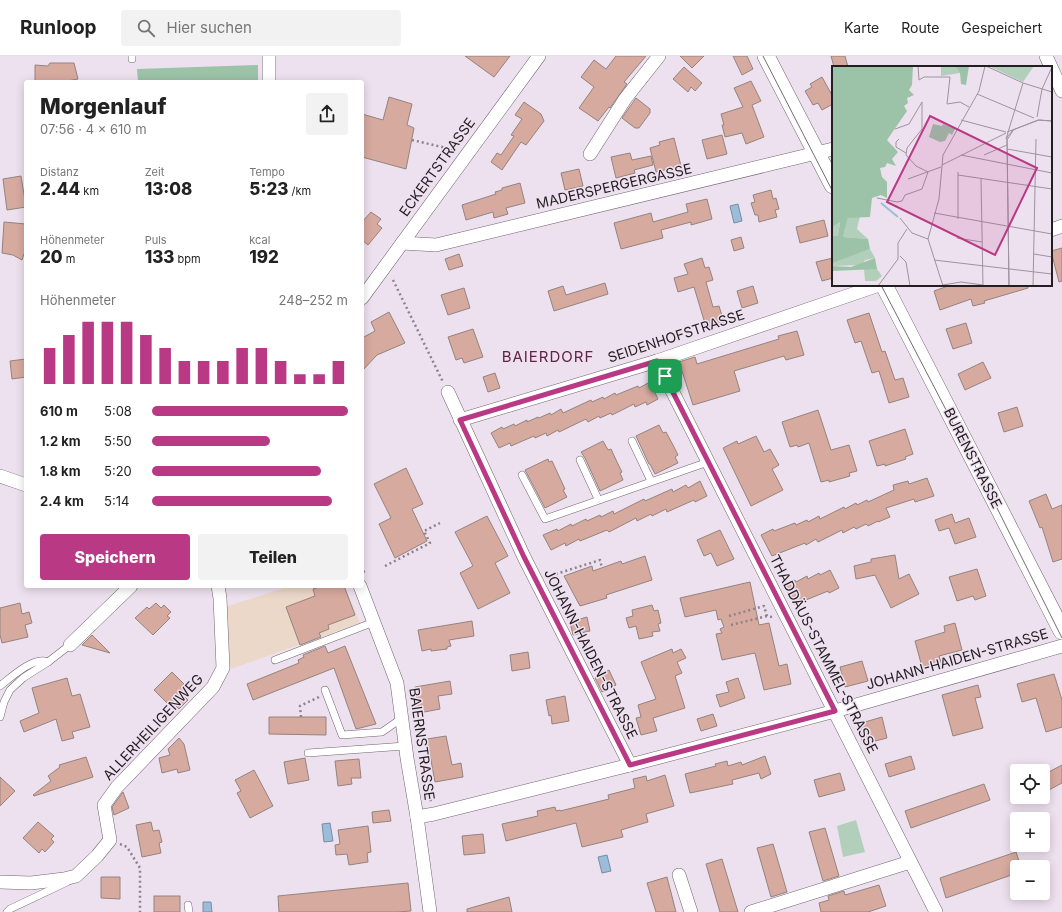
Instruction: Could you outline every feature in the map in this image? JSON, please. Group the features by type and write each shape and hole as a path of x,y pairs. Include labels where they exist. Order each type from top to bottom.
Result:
{"street":[{"path":"269,56 269,80"},
{"name":"ECKERTSTRASSE","path":"364,295 538,56"},
{"path":"590,154 625,99 659,56"},
{"path":"766,56 825,152 832,181"},
{"path":"1046,56 1050,66"},
{"path":"1052,70 1058,84"},
{"name":"MADERSPERGERGASSE","path":"402,243 436,245 825,152"},
{"path":"1052,230 1062,226"},
{"name":"SEIDENHOFSTRASSE","path":"460,420 657,361 876,286"},
{"name":"BURENSTRASSE","path":"885,286 1062,631"},
{"name":"THADDÄUS-STAMMEL-STRASSE","path":"657,361 936,912"},
{"path":"448,392 460,420"},
{"name":"JOHANN-HAIDEN-STRASSE","path":"460,420 524,557 630,765"},
{"path":"0,476 24,484"},
{"path":"70,645 129,588"},
{"name":"ALLERHEILIGENWEG","path":"110,840 104,805 117,787 213,687 221,673 223,668 218,588"},
{"name":"BAIERNSTRASSE","path":"361,588 397,683 430,912"},
{"name":"JOHANN-HAIDEN-STRASSE","path":"417,817 630,765 835,711 1062,646"},
{"path":"0,882 31,883 76,876 97,856 110,840"},
{"path":"751,912 910,862"},
{"path":"679,875 691,912"}],"lane":[{"path":"632,441 651,481"},
{"path":"580,460 598,499"},
{"path":"522,475 544,519 708,462"},
{"path":"275,660 374,622"},
{"path":"0,717 4,702 10,690 70,645"},
{"path":"0,686 22,669 44,660 48,662"},
{"path":"326,692 342,735 382,732 402,718"},
{"path":"308,753 405,746"},
{"path":"7,912 10,909 65,883 71,877"}],"path":[{"path":"412,140 455,150"},
{"path":"393,280 448,392"},
{"path":"384,566 430,543 424,531 440,523"},
{"path":"563,592 556,574 600,560 602,568"},
{"path":"729,616 764,606 767,616"},
{"path":"731,625 767,616 774,617 785,613"},
{"path":"301,717 300,706 326,692"},
{"path":"110,840 127,847 140,868 140,912"}],"shaded area":[{"path":"284,588 346,588 360,623 231,669 223,628 225,607"}],"green space":[{"path":"258,65 258,80 138,80 137,69"},
{"path":"856,820 865,852 843,857 837,826"}],"water":[{"path":"738,204 742,221 734,223 730,206"},
{"path":"330,823 333,841 324,842 322,824"},
{"path":"607,855 611,871 602,873 598,857"},
{"path":"203,902 211,902 212,912 203,912"}],"building":[{"path":"465,56 510,56 494,77"},
{"path":"616,56 646,56 624,82 627,84 610,108 609,107 598,121 579,108 594,87 581,77 594,60 606,69"},
{"path":"680,56 704,56 692,68"},
{"path":"733,56 747,56 753,69 742,75"},
{"path":"831,56 845,56 848,66 834,66"},
{"path":"50,63 74,63 78,79 35,80 35,65 48,66"},
{"path":"684,67 702,83 695,91 691,87 688,92 673,79"},
{"path":"822,77 832,95 832,105 822,110 818,103 813,105 805,91 812,87 810,84"},
{"path":"751,81 761,101 752,105 764,137 746,144 742,133 725,137 721,114 743,107 734,88"},
{"path":"389,97 412,104 407,125 414,128 406,169 364,158 364,115 383,120"},
{"path":"636,98 650,109 650,113 639,128 635,128 622,118"},
{"path":"524,102 541,114 544,121 526,145 521,142 502,170 491,162 497,153 501,155 514,136 511,135 522,119 515,115"},
{"path":"722,135 727,154 707,159 702,140"},
{"path":"674,138 681,166 656,172 650,148 660,145 659,142"},
{"path":"630,153 632,160 651,156 653,165 634,170 635,173 616,178 611,157"},
{"path":"579,169 583,186 565,190 561,173"},
{"path":"21,176 24,195 24,207 7,210 3,179"},
{"path":"520,183 525,203 506,208 508,214 494,218 493,212 466,220 462,205 496,194 495,192 502,190 502,188"},
{"path":"771,190 773,199 776,198 779,209 775,210 777,217 759,222 758,215 755,215 751,203 755,202 753,195"},
{"path":"707,199 712,219 691,225 691,222 661,230 663,238 621,249 614,223 651,213 653,222 688,212 686,204"},
{"path":"371,212 381,219 377,224 382,228 368,245 364,242 364,220"},
{"path":"824,220 828,236 800,243 796,227"},
{"path":"4,222 24,224 24,254 22,260 13,255 2,253"},
{"path":"741,237 744,248 734,251 731,240"},
{"path":"1062,248 1062,281 1059,282 1052,255 1052,251"},
{"path":"459,254 463,266 449,270 445,259"},
{"path":"702,258 705,268 709,267 713,280 706,282 713,307 719,306 724,322 706,327 694,287 678,292 674,278 688,274 684,264"},
{"path":"832,258 832,278 822,281 816,262"},
{"path":"605,283 608,294 554,311 548,291 563,286 566,295"},
{"path":"753,286 758,303 742,308 737,291"},
{"path":"948,286 1027,286 1028,288 984,301 985,303 973,306 971,299 940,310 934,291"},
{"path":"464,288 470,308 448,315 441,295"},
{"path":"389,312 405,343 377,355 364,369 364,337 375,331 371,322"},
{"path":"869,313 882,352 885,351 895,380 903,378 909,397 889,403 879,371 872,373 861,341 855,343 847,320"},
{"path":"966,323 972,343 953,349 946,329"},
{"path":"473,329 483,357 464,363 462,358 456,360 448,337"},
{"path":"797,331 804,355 786,360 784,356 734,371 740,391 693,405 679,362 695,357 697,364 779,339 778,336"},
{"path":"24,359 24,377 12,379 10,361"},
{"path":"983,362 991,378 965,390 958,374"},
{"path":"495,373 500,388 488,392 483,377"},
{"path":"650,382 658,399 647,405 646,402 635,407 634,404 612,415 611,413 600,418 599,416 588,422 586,419 559,432 558,430 547,436 546,433 535,438 534,436 511,446 510,443 499,448 491,433 502,427 503,429 514,424 515,426 527,420 527,422 550,413 551,415 561,409 563,413 591,400 592,402 603,397 604,399 615,393 616,395 638,386 639,388"},
{"path":"1017,407 1023,426 1004,432 998,413"},
{"path":"818,410 831,450 849,445 857,471 849,473 850,476 829,482 829,480 821,482 809,443 798,447 797,445 790,447 782,422"},
{"path":"659,425 663,433 666,432 678,455 675,457 678,463 655,474 636,436"},
{"path":"905,429 913,454 905,457 906,459 885,466 885,464 877,466 869,441"},
{"path":"756,436 764,452 770,449 779,465 772,469 783,490 751,506 723,448 737,441 738,444"},
{"path":"603,441 608,450 611,449 622,472 620,473 623,480 600,491 581,452"},
{"path":"548,459 549,462 552,461 565,489 563,490 567,497 545,508 525,470"},
{"path":"406,468 423,504 412,509 427,541 395,558 379,524 391,518 374,484"},
{"path":"927,478 934,496 915,502 914,499 886,508 890,517 868,526 866,524 856,529 854,527 843,533 842,530 818,542 816,539 806,545 805,543 772,556 761,535 773,529 774,531 795,523 796,525 807,520 808,522 819,516 820,519 844,507 845,509 856,503 857,505 867,500 868,502 894,490 893,485 908,481 909,484"},
{"path":"700,481 707,496 667,512 666,509 637,521 636,518 609,532 607,530 580,541 579,539 566,546 565,543 551,550 543,535 557,529 558,531 571,524 572,526 586,519 587,521 600,515 601,517 613,511 614,514 644,499 645,501 672,489 673,492 686,485 688,488"},
{"path":"1046,494 1052,509 1062,505 1062,559 1053,562 1042,527 1040,528 1029,501"},
{"path":"952,514 955,523 969,518 976,537 955,544 949,528 939,531 935,520"},
{"path":"487,516 508,556 495,563 510,593 478,609 460,573 473,566 455,532"},
{"path":"720,530 734,559 717,566 711,553 704,556 697,540"},
{"path":"895,555 899,579 909,574 919,594 891,608 875,575 856,579 854,566 871,562 871,559"},
{"path":"645,556 652,580 606,595 607,598 580,606 564,576 592,566 593,571 621,561 622,564"},
{"path":"977,569 986,596 975,600 973,596 957,601 949,577"},
{"path":"830,570 839,588 829,593 828,591 794,604 784,585 795,580 796,582 807,576 808,579 819,573 820,575"},
{"path":"750,582 759,625 769,623 779,666 787,664 791,684 764,690 755,653 722,660 716,634 722,633 720,629 724,627 721,619 718,620 716,610 685,617 680,598"},
{"path":"345,588 355,615 328,625 329,629 319,633 321,637 300,645 286,607 315,596 313,589"},
{"path":"20,603 22,614 29,612 32,623 25,625 28,637 2,643 0,635 0,608"},
{"path":"156,603 161,608 164,605 171,612 167,616 170,618 153,635 135,618 147,607 149,609"},
{"path":"652,605 654,611 658,610 661,623 658,624 660,631 652,632 653,636 639,639 636,626 629,628 626,618 633,616 632,610"},
{"path":"587,617 590,631 573,635 570,622"},
{"path":"472,621 474,636 449,640 451,646 447,647 447,649 431,651 431,649 422,651 418,630"},
{"path":"955,623 962,650 939,656 941,662 922,667 915,641 945,632 944,626"},
{"path":"92,635 110,653 82,645"},
{"path":"325,646 328,653 345,646 376,724 356,729 334,668 253,700 247,684 299,663 298,660 304,657 303,655"},
{"path":"672,649 673,653 681,649 686,658 677,662 682,673 675,676 685,708 653,718 657,731 641,735 636,718 641,717 638,705 656,699 641,662"},
{"path":"528,652 530,668 512,671 510,655"},
{"path":"862,661 868,681 845,687 840,667"},
{"path":"609,670 616,685 602,692 595,678"},
{"path":"172,672 188,688 182,694 188,700 179,709 172,702 169,705 154,690"},
{"path":"1054,674 1062,700 1062,727 1046,732 1036,698 1022,702 1017,684"},
{"path":"67,678 72,696 80,694 90,727 72,732 74,738 62,741 56,719 24,732 20,721 39,713 32,688"},
{"path":"738,678 745,698 720,707 716,695 729,692 726,682"},
{"path":"450,681 452,694 438,696 440,709 419,713 415,687"},
{"path":"978,685 981,697 975,698 983,728 953,736 942,695"},
{"path":"565,696 569,721 552,724 551,715 549,716 546,700"},
{"path":"713,714 717,726 701,731 697,719"},
{"path":"269,717 326,717 326,735 269,734"},
{"path":"882,717 887,738 863,744 858,724"},
{"path":"446,736 452,765 461,763 463,777 435,782 427,739"},
{"path":"179,738 184,744 190,770 178,773 177,769 162,773 159,758 170,755 168,749"},
{"path":"765,756 771,774 761,779 759,773 732,780 733,784 690,793 685,774 716,766 715,764 727,761 728,766 741,762 742,765"},
{"path":"911,756 915,769 889,777 885,764"},
{"path":"86,757 93,777 34,796 33,795 51,781 48,776 60,767 59,765"},
{"path":"305,758 309,780 288,784 284,762"},
{"path":"359,759 361,778 351,778 352,784 338,786 335,761"},
{"path":"1062,765 1062,783 1050,789 1050,771"},
{"path":"254,770 273,806 250,818 237,793 241,791 235,780"},
{"path":"840,773 845,790 819,797 814,780"},
{"path":"665,775 674,806 646,814 648,822 621,830 623,837 582,847 576,823 506,841 502,824 538,816 537,811 555,807 556,811 560,811 609,799 608,795 635,788 633,779 646,776 647,781"},
{"path":"0,777 15,791 0,806"},
{"path":"984,784 990,800 911,828 905,811"},
{"path":"123,792 129,808 114,815 112,807"},
{"path":"389,810 391,821 373,823 372,812"},
{"path":"38,822 54,836 51,839 54,842 45,852 42,849 39,853 23,838"},
{"path":"151,822 153,831 159,830 162,842 159,843 161,853 142,857 136,825"},
{"path":"368,826 371,852 367,853 368,862 349,865 347,854 336,855 335,845 340,844 338,830"},
{"path":"825,828 839,876 823,881 809,832"},
{"path":"483,834 485,853 464,855 462,836"},
{"path":"773,844 787,892 771,897 757,848"},
{"path":"1016,852 1019,860 1010,860 1010,875 946,898 940,878"},
{"path":"722,859 738,912 720,912 706,864"},
{"path":"101,877 120,877 120,899 101,898"},
{"path":"667,877 676,912 656,912 647,883"},
{"path":"408,883 411,911 279,912 278,896"},
{"path":"879,885 886,906 868,912 821,912 819,903 829,900 828,896 844,891 845,895"},
{"path":"154,896 180,896 180,912 154,912"},
{"path":"509,897 512,912 467,912 467,909"}],"tram line":[{"path":"763,56 832,190"},
{"path":"882,286 993,500 1062,638"}],"district":[{"name":"BAIERDORF","path":"548,357"}],"route":[{"path":"657,361 665,376 726,499 835,711 630,765 524,557 460,420 657,361"}]}
